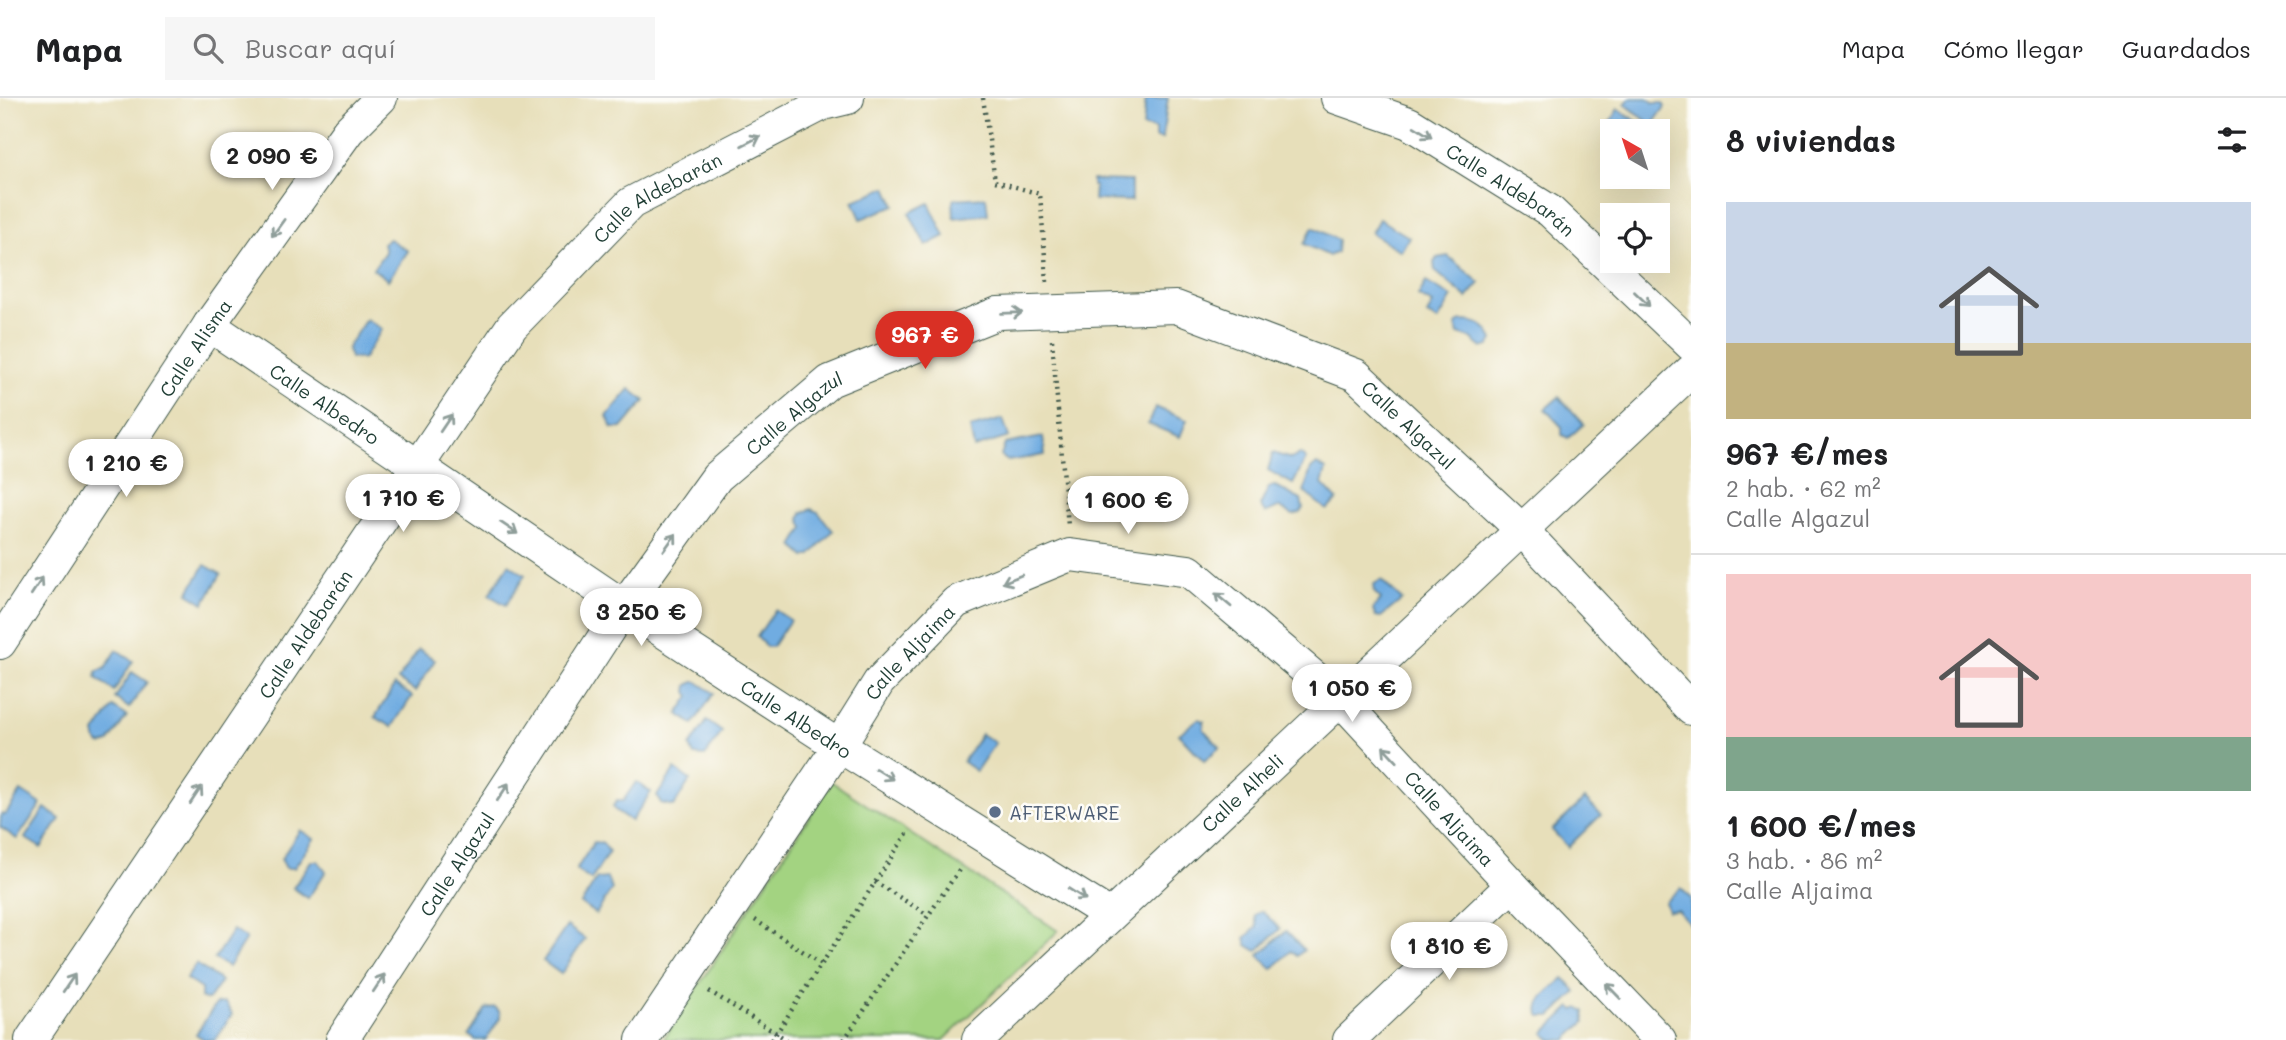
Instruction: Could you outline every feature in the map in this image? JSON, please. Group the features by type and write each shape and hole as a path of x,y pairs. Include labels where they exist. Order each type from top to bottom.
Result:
{"street":[{"name":"Calle Alisma","path":"0,643 209,325 348,131 381,98"},
{"name":"Calle Aldebarán","path":"31,1040 512,326 631,202 823,104 848,98"},
{"name":"Calle Aldebarán","path":"1337,98 1409,123 1550,211 1691,345"},
{"name":"Calle Algazul","path":"342,1040 624,606 717,477 830,381 999,313 1176,307 1356,375 1522,530 1691,709"},
{"name":"Calle Albedro","path":"209,325 624,606 839,746 1110,915"},
{"name":"Calle Alheli","path":"978,1040 1691,371"},
{"name":"Calle Aljaima","path":"642,1040 839,746 878,682 957,601 1070,555 1189,571 1340,699 1660,1040"},
{"path":"1349,1040 1512,885"}],"path":[{"path":"772,1040 908,832"},
{"path":"844,1040 961,867"},
{"path":"875,882 929,915"},
{"path":"745,914 822,964"},
{"path":"699,985 788,1040"}],"green space":[{"path":"832,782 1058,931 944,1040 663,1040"}],"water":[{"path":"1146,98 1168,98 1162,139 1155,138 1155,129 1143,127"},
{"path":"1630,98 1648,98 1654,103 1663,103 1665,107 1656,119 1644,119 1625,104"},
{"path":"1618,109 1634,119 1612,119"},
{"path":"1092,180 1131,181 1131,201 1094,200 1095,186 1092,186"},
{"path":"887,187 895,205 861,219 853,201"},
{"path":"986,197 988,214 954,218 953,199"},
{"path":"929,203 945,236 926,246 909,213"},
{"path":"1379,219 1409,237 1401,251 1371,233"},
{"path":"1313,227 1338,240 1337,252 1329,256 1304,244"},
{"path":"389,239 408,251 388,280 373,269 385,252 383,243"},
{"path":"1448,256 1480,283 1467,298 1435,271 1434,262 1438,258"},
{"path":"1426,282 1452,297 1438,321 1427,315 1433,304 1418,296"},
{"path":"366,319 382,329 363,359 350,358 347,348"},
{"path":"1462,321 1485,327 1493,340 1489,346 1482,348 1470,338 1458,334 1456,325"},
{"path":"630,389 645,401 622,428 612,428 607,416"},
{"path":"1559,397 1584,424 1568,438 1562,435 1562,427 1545,409"},
{"path":"1155,407 1187,420 1180,437 1148,424"},
{"path":"1003,419 1009,437 974,448 970,428"},
{"path":"1043,437 1045,455 1008,461 1001,456 1005,444"},
{"path":"1273,453 1291,459 1300,454 1306,459 1293,484 1268,470"},
{"path":"1317,464 1326,470 1322,484 1337,500 1327,510 1304,492 1311,469"},
{"path":"1275,486 1301,500 1303,508 1300,513 1293,515 1278,507 1265,513 1260,506 1269,487"},
{"path":"811,509 818,512 833,531 811,555 805,557 793,546 804,528 800,519 802,513"},
{"path":"509,564 525,575 506,605 489,595"},
{"path":"205,565 221,574 204,603 188,593"},
{"path":"1381,580 1402,600 1381,617 1375,616 1373,609 1381,599 1374,592 1373,585"},
{"path":"775,610 790,620 772,647 766,647 757,637"},
{"path":"419,649 435,660 415,691 398,680"},
{"path":"117,650 133,661 114,691 96,678 97,671 105,669"},
{"path":"132,672 147,682 129,708 115,698"},
{"path":"696,681 714,693 693,724 678,714 690,696 687,692 688,685"},
{"path":"395,685 412,696 392,727 375,717"},
{"path":"113,707 127,716 109,742 102,745 97,742 95,733"},
{"path":"1198,719 1204,721 1204,730 1220,747 1204,761 1179,734"},
{"path":"707,721 722,732 705,756 694,755 690,746"},
{"path":"981,734 995,743 976,771 963,762"},
{"path":"675,769 690,780 674,806 661,803 657,796"},
{"path":"636,782 651,792 631,821 613,806 617,801 623,801"},
{"path":"21,791 41,804 17,839 0,827 1,814 5,815"},
{"path":"1585,799 1601,815 1568,847 1552,830"},
{"path":"45,808 60,819 41,848 25,838"},
{"path":"300,830 314,839 294,868 286,868 281,859"},
{"path":"594,842 603,843 609,852 591,880 576,870"},
{"path":"311,861 318,861 326,871 308,898 293,888"},
{"path":"607,878 612,889 596,914 581,904 597,879"},
{"path":"1681,888 1691,899 1691,925 1677,910 1668,911 1665,902"},
{"path":"1262,911 1280,929 1257,951 1247,945 1245,938 1257,927 1255,915"},
{"path":"567,926 585,939 561,974 543,961"},
{"path":"233,930 246,939 228,967 214,959"},
{"path":"1286,931 1304,950 1297,956 1291,951 1272,969 1259,955"},
{"path":"196,964 221,981 208,1000 201,998 201,989 186,979"},
{"path":"1564,978 1577,992 1551,1016 1540,1016 1538,1010 1541,1000"},
{"path":"225,1003 232,1014 215,1040 205,1040 196,1034 216,1004"},
{"path":"495,1007 500,1018 486,1040 476,1040 469,1035 486,1009"},
{"path":"1571,1007 1585,1011 1585,1022 1566,1040 1552,1040 1544,1033"}],"place":[{"name":"AFTERWARE","path":"995,812"}]}
